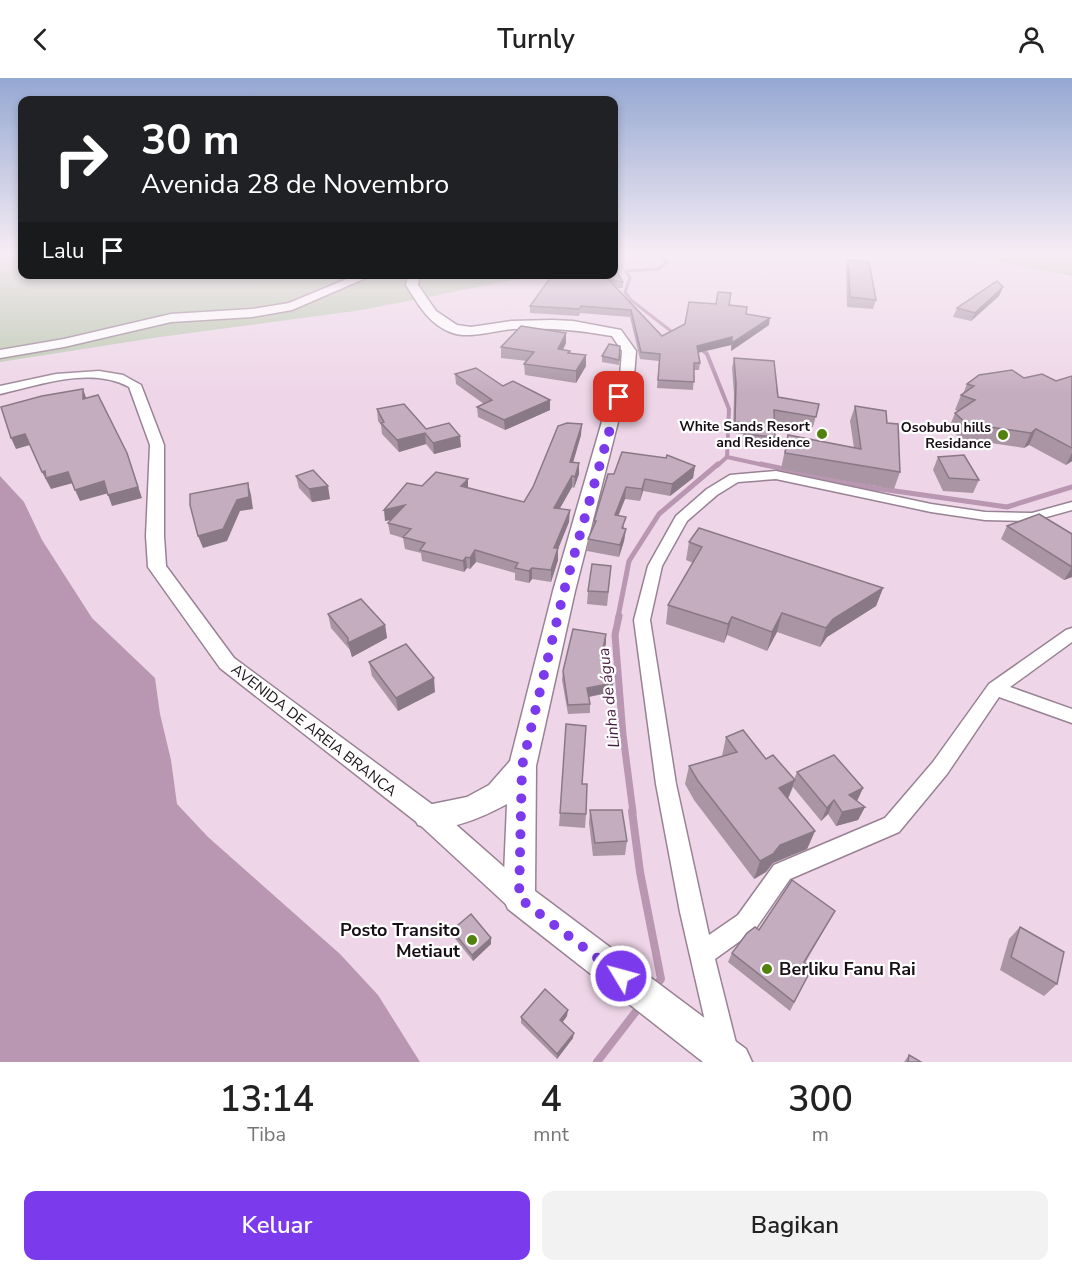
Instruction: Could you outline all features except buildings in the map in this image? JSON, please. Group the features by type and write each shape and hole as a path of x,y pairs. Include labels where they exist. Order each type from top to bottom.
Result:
{"main road":[{"path":"0,354 64,343 171,318 252,313 292,306 304,301"},
{"path":"422,301 431,314 454,329 471,331 510,325 573,325 616,333 629,351 627,376 611,418 564,591 522,766 519,898 729,1059"},
{"path":"428,816 471,809 499,794 522,766"}],"street":[{"name":"AVENIDA DE AREIA BRANCA","path":"0,390 48,379 88,375 115,376 135,384 157,445 155,536 157,567 227,663 428,816 519,898"},
{"path":"729,1059 702,954 666,784 642,620 655,566 681,519 712,492 735,478 776,474 931,508 985,516 1032,517 1072,506"},
{"path":"702,954 747,923 782,872 892,825 940,768 995,689 1072,634"},
{"path":"995,689 1072,716"}],"green space":[{"path":"0,301 408,301 362,310 160,337 0,362"}],"shaded area":[{"path":"0,476 24,502 42,540 92,618 155,678 177,804 208,837 340,954 378,995 420,1062 0,1062"}],"waterway":[{"name":"Linha de água","path":"632,301 676,335"},
{"name":"Linha de água","path":"700,348 707,354 729,409 727,457"},
{"name":"Linha de água","path":"717,466 727,457"},
{"path":"727,457 768,466"},
{"name":"Linha de água","path":"618,617 629,561 659,514 718,464"},
{"path":"761,464 874,488 1007,507 1072,487"},
{"name":"Linha de água","path":"619,616 615,635 623,735 633,812"},
{"name":"Linha de água","path":"632,811 640,872 661,979 654,988"},
{"name":"Linha de água","path":"597,1062 641,1005"}],"place":[{"name":"White Sands Resort and Residence","path":"822,434"},
{"name":"Osobubu hills Residance","path":"1003,435"},
{"name":"Posto Transito Metiaut","path":"472,940"},
{"name":"Berliku Fanu Rai","path":"767,969"}],"route":[{"path":"619,397 611,418 564,591 522,766 519,898 621,976"}]}
